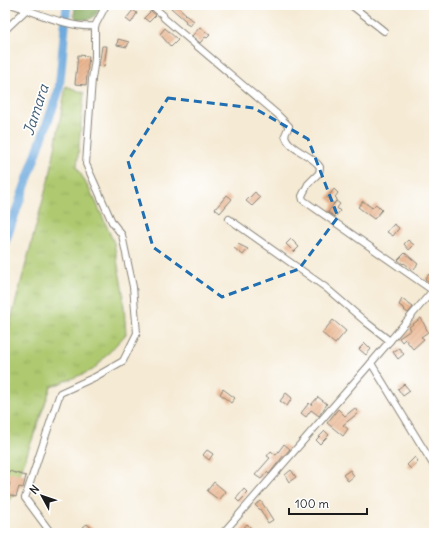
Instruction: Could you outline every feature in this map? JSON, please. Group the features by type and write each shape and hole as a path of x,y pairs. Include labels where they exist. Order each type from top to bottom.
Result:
{"street":[{"path":"13,5 46,17 82,25 95,26"},
{"path":"51,533 25,498 60,394 95,377 123,360 137,333 133,288 122,235 112,222 86,164 92,79 95,59 95,26 106,5"},
{"path":"151,5 163,15 164,18 289,126 285,135 288,143 317,162 320,167 319,173 308,184 302,196 303,200 433,290 223,533"},
{"path":"351,5 384,31"},
{"path":"5,30 27,9"},
{"path":"228,219 325,287 366,323 390,341"},
{"path":"371,363 434,466"}],"highlighted area":[{"path":"168,98 254,108 308,139 338,217 299,269 222,297 153,247 128,161"}],"green space":[{"path":"75,5 101,5 95,16 82,20 77,19 74,15"},
{"path":"66,86 84,93 77,167 96,202 114,243 123,293 126,334 93,370 51,387 12,496 5,509 5,342 51,170"}],"building":[{"path":"176,5 186,14 185,15 194,21 190,26 185,23 186,21 171,8"},
{"path":"133,10 137,13 131,23 126,19"},
{"path":"151,11 156,15 149,22 144,18"},
{"path":"200,27 210,35 207,38 205,37 200,43 192,36"},
{"path":"165,28 178,40 171,47 160,34"},
{"path":"118,39 129,42 127,47 117,45"},
{"path":"102,46 107,46 104,67 99,66"},
{"path":"78,55 89,56 86,85 75,84"},
{"path":"334,189 338,193 335,197 337,199 334,204 327,198"},
{"path":"255,192 260,198 252,206 246,201"},
{"path":"227,195 232,199 220,213 215,209"},
{"path":"336,201 340,204 337,208 340,211 335,217 328,212"},
{"path":"363,201 372,208 376,204 382,210 374,219 358,207"},
{"path":"394,224 399,228 393,236 387,232"},
{"path":"291,239 299,247 294,252 286,244"},
{"path":"408,240 414,245 409,250 404,244"},
{"path":"238,244 248,249 243,255 234,248"},
{"path":"405,253 418,264 413,270 398,260"},
{"path":"429,274 434,278 434,285 425,279"},
{"path":"402,299 413,307 408,313 399,305"},
{"path":"421,318 428,332 421,337 424,339 413,349 405,339 402,342 399,338 411,330 409,327"},
{"path":"333,320 346,331 335,344 322,333"},
{"path":"365,343 371,349 366,355 359,349"},
{"path":"399,348 404,354 398,359 393,352"},
{"path":"404,384 410,391 403,396 398,389"},
{"path":"223,389 235,398 231,403 220,394"},
{"path":"286,393 292,398 287,406 280,401"},
{"path":"318,397 327,404 319,416 311,410 306,417 301,413 309,403 311,405"},
{"path":"355,408 358,413 343,425 348,429 343,436 327,423 338,409 345,416"},
{"path":"325,431 329,435 320,444 316,440"},
{"path":"284,444 290,449 269,474 267,472 261,479 255,475 270,458 267,456 271,451 276,455"},
{"path":"207,450 213,454 209,460 203,455"},
{"path":"415,457 418,461 411,469 407,465"},
{"path":"291,470 296,477 289,482 285,475"},
{"path":"350,470 354,476 348,481 343,475"},
{"path":"9,471 26,476 23,488 19,487 16,497 7,494 10,483 6,482"},
{"path":"214,482 226,492 219,500 207,491"},
{"path":"244,489 248,493 239,502 236,499"},
{"path":"261,501 273,520 268,523 260,509 255,505"},
{"path":"87,524 93,529 95,528 98,533 88,533 89,532 83,527"},
{"path":"247,524 256,533 243,533 241,531"}],"waterway":[{"name":"Jamara","path":"5,242 59,90 67,5"}]}
